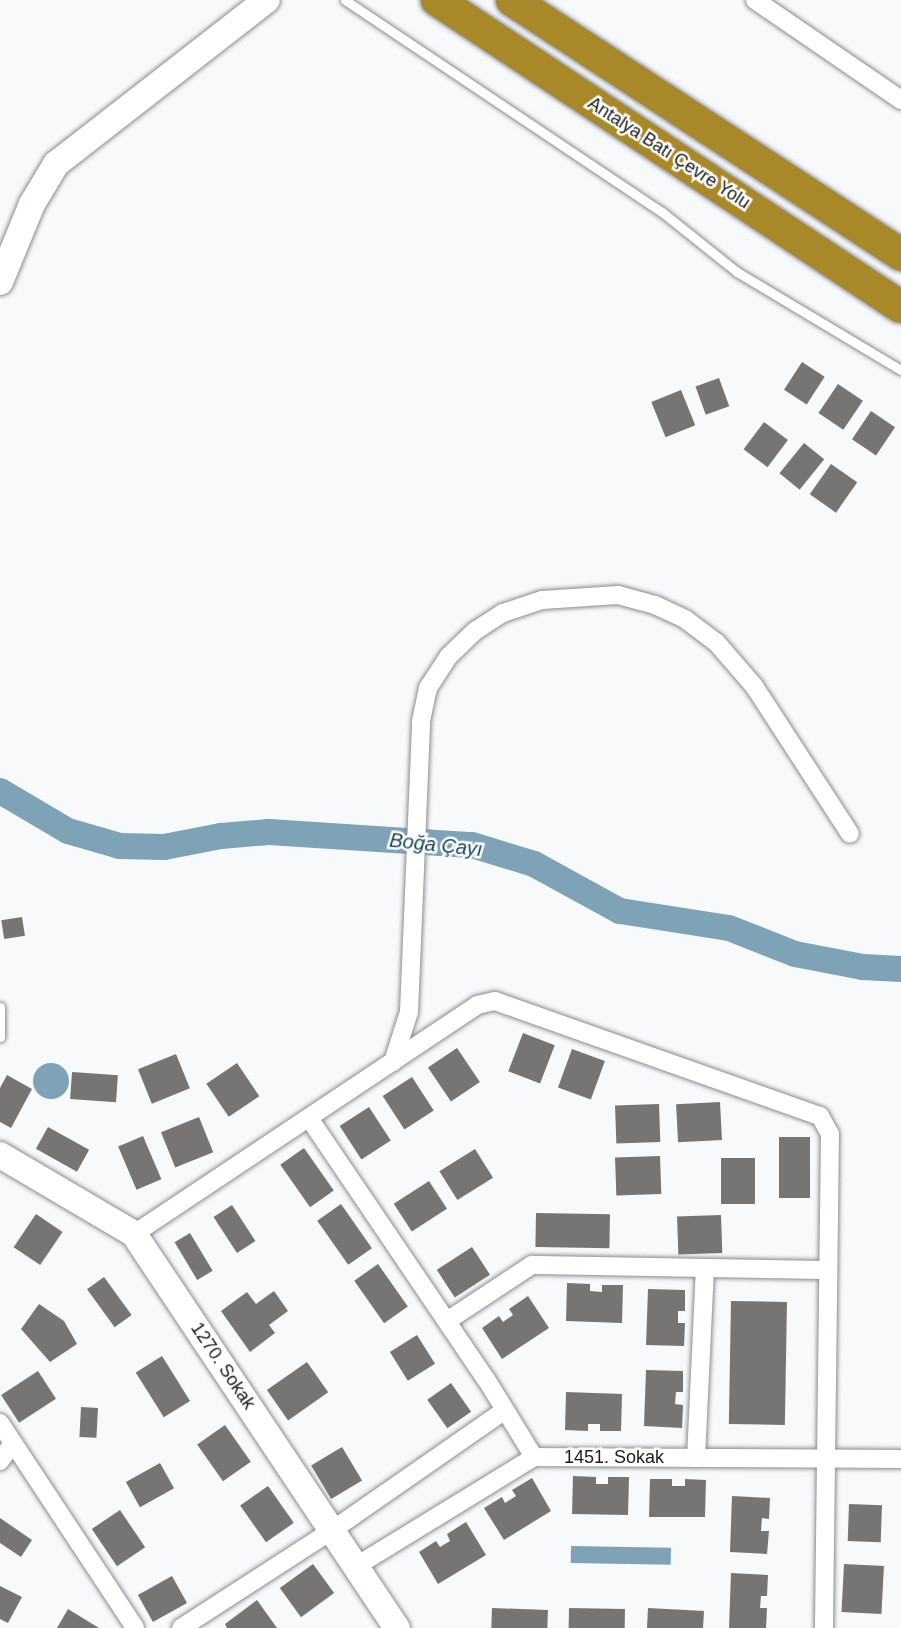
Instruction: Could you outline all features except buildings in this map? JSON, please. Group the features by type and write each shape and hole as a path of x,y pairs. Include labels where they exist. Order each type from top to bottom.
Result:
{"highway":[{"name":"Antalya Batı Çevre Yolu","path":"437,0 901,307"},
{"path":"512,0 901,255"}],"street":[{"path":"0,282 32,204 56,164 267,0"},
{"path":"755,0 901,100"},
{"path":"393,1062 409,1012 421,721 428,688 448,656 475,631 503,613 542,600 618,596 655,604 716,642 754,686 850,834"},
{"path":"134,1234 477,1005 495,1001 820,1116 830,1134 824,1628"},
{"path":"309,1118 447,1321 534,1457 358,1565"},
{"name":"1270. Sokak","path":"0,1155 134,1234 334,1529 397,1628"},
{"path":"447,1321 532,1265 828,1270"},
{"path":"696,1458 705,1268"},
{"path":"181,1628 334,1529 505,1410"},
{"path":"0,1423 135,1628"},
{"path":"0,1461 13,1443"},
{"name":"1451. Sokak","path":"534,1457 901,1459"}],"lane":[{"path":"345,0 662,212 737,272 901,370"},
{"path":"0,1007 0,1037"}],"water":[{"path":"51,1063 64,1068 69,1081 64,1094 51,1099 38,1094 33,1081 38,1068"},
{"path":"571,1546 671,1548 671,1565 571,1563"}],"waterway":[{"name":"Boğa Çayı","path":"0,791 68,831 120,846 164,847 221,836 269,832 472,845 534,864 620,911 729,928 795,954 863,967 901,969"}]}
